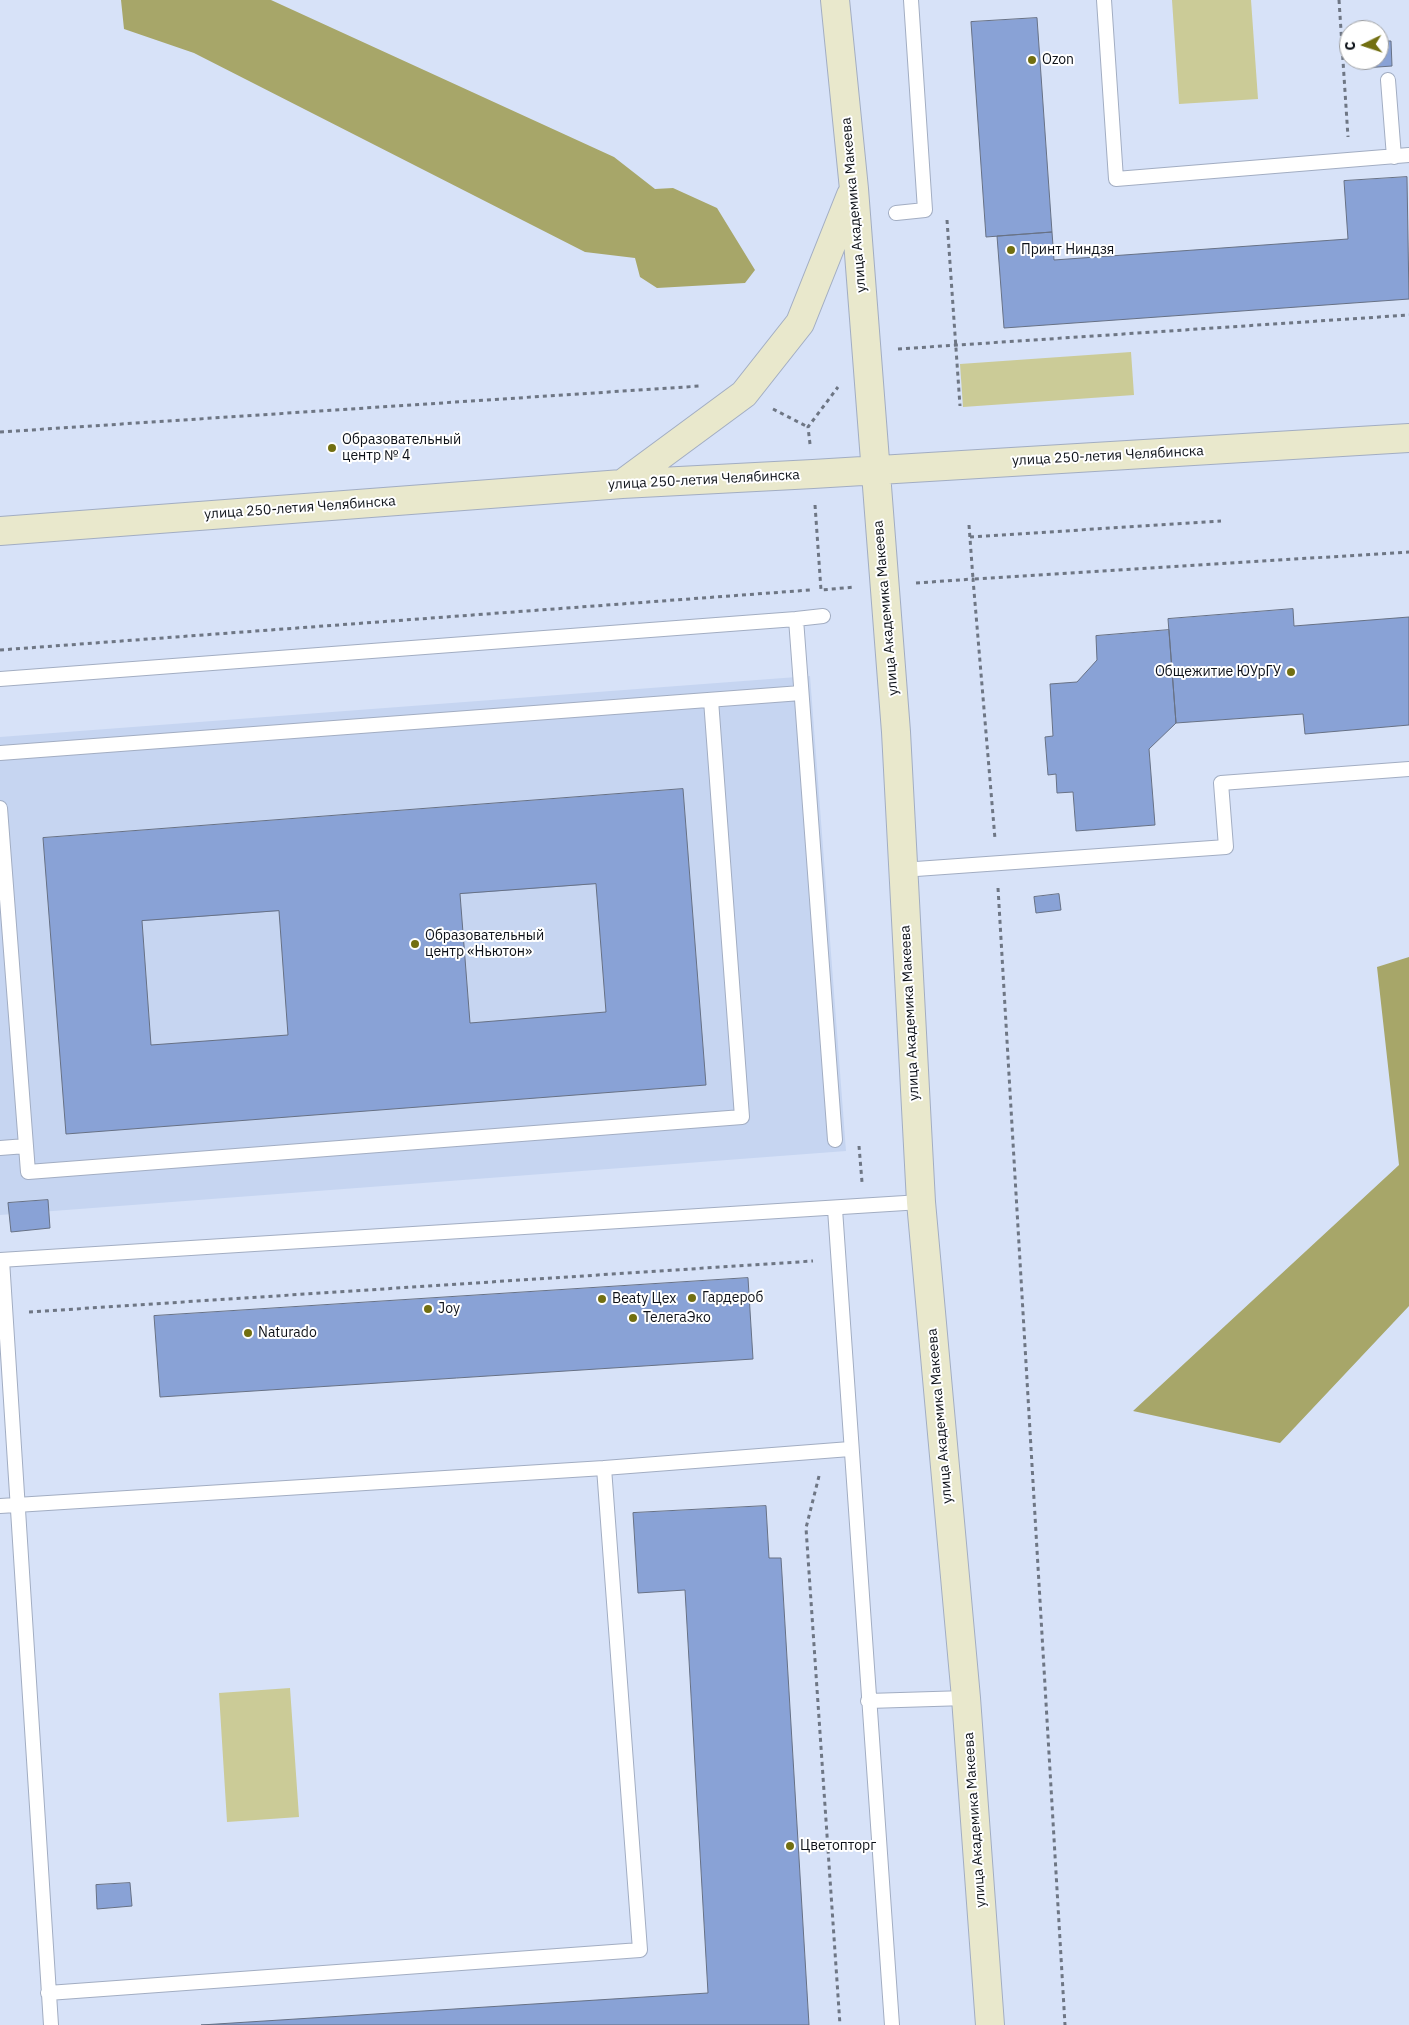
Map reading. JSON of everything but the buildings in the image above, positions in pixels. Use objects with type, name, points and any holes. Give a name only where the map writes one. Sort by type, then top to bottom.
[{"type":"street","name":"улица Академика Макеева","points":[[835,0],[854,189],[865,351],[896,732],[921,1202],[966,1698],[990,2025]]},
{"type":"street","points":[[622,484],[744,394],[800,324],[854,189]]},
{"type":"street","name":"улица 250-летия Челябинска","points":[[0,531],[622,484],[1409,438]]},
{"type":"lane","points":[[896,212],[925,210],[911,0]]},
{"type":"lane","points":[[1104,0],[1116,179],[1409,155]]},
{"type":"lane","points":[[1388,80],[1394,156]]},
{"type":"lane","points":[[0,679],[823,616]]},
{"type":"lane","points":[[796,619],[835,1140]]},
{"type":"lane","points":[[0,753],[801,693]]},
{"type":"lane","points":[[0,808],[28,1172],[742,1117],[711,700]]},
{"type":"lane","points":[[902,870],[1226,848],[1221,783],[1409,769]]},
{"type":"lane","points":[[0,1148],[26,1146]]},
{"type":"lane","points":[[51,2025],[1,1260],[835,1209],[921,1202]]},
{"type":"lane","points":[[835,1209],[850,1449],[892,2025]]},
{"type":"lane","points":[[0,1506],[604,1468],[850,1449]]},
{"type":"lane","points":[[48,1993],[640,1950],[604,1468]]},
{"type":"lane","points":[[868,1701],[966,1698]]},
{"type":"path","points":[[1339,0],[1350,160]]},
{"type":"path","points":[[821,590],[808,427],[865,351],[1409,315]]},
{"type":"path","points":[[0,432],[727,384],[808,427]]},
{"type":"path","points":[[970,537],[1221,521]]},
{"type":"path","points":[[969,525],[997,864],[1065,2025]]},
{"type":"path","points":[[0,650],[884,585],[1409,552]]},
{"type":"path","points":[[5,1313],[812,1262],[836,1237]]},
{"type":"path","points":[[826,1451],[806,1528],[840,2025]]},
{"type":"shaded area","points":[[121,0],[271,0],[614,157],[655,189],[673,188],[717,208],[755,270],[745,283],[657,288],[640,277],[635,258],[585,252],[194,53],[124,29]]},
{"type":"shaded area","name":"Образовательный центр «Ньютон»","points":[[810,676],[846,1151],[0,1215],[0,737]]},
{"type":"shaded area","points":[[1409,957],[1409,1306],[1280,1443],[1133,1411],[1399,1165],[1377,967]]},
{"type":"green space","points":[[1172,0],[1251,0],[1258,99],[1179,104]]},
{"type":"green space","points":[[1131,352],[1134,395],[963,407],[960,364]]},
{"type":"green space","points":[[290,1688],[299,1817],[227,1822],[219,1693]]},
{"type":"place","name":"Ozon","points":[[1032,60]]},
{"type":"place","name":"Принт Ниндзя","points":[[1011,250]]},
{"type":"place","name":"Образовательный центр № 4","points":[[332,448]]},
{"type":"place","name":"Общежитие ЮУрГУ","points":[[1291,672]]},
{"type":"place","name":"Образовательный центр «Ньютон»","points":[[415,944]]},
{"type":"place","name":"Гардероб","points":[[692,1298]]},
{"type":"place","name":"Beaty Цех","points":[[602,1299]]},
{"type":"place","name":"Joy","points":[[428,1309]]},
{"type":"place","name":"ТелегаЭко","points":[[633,1318]]},
{"type":"place","name":"Naturado","points":[[248,1333]]},
{"type":"place","name":"Цветопторг","points":[[790,1846]]}]
